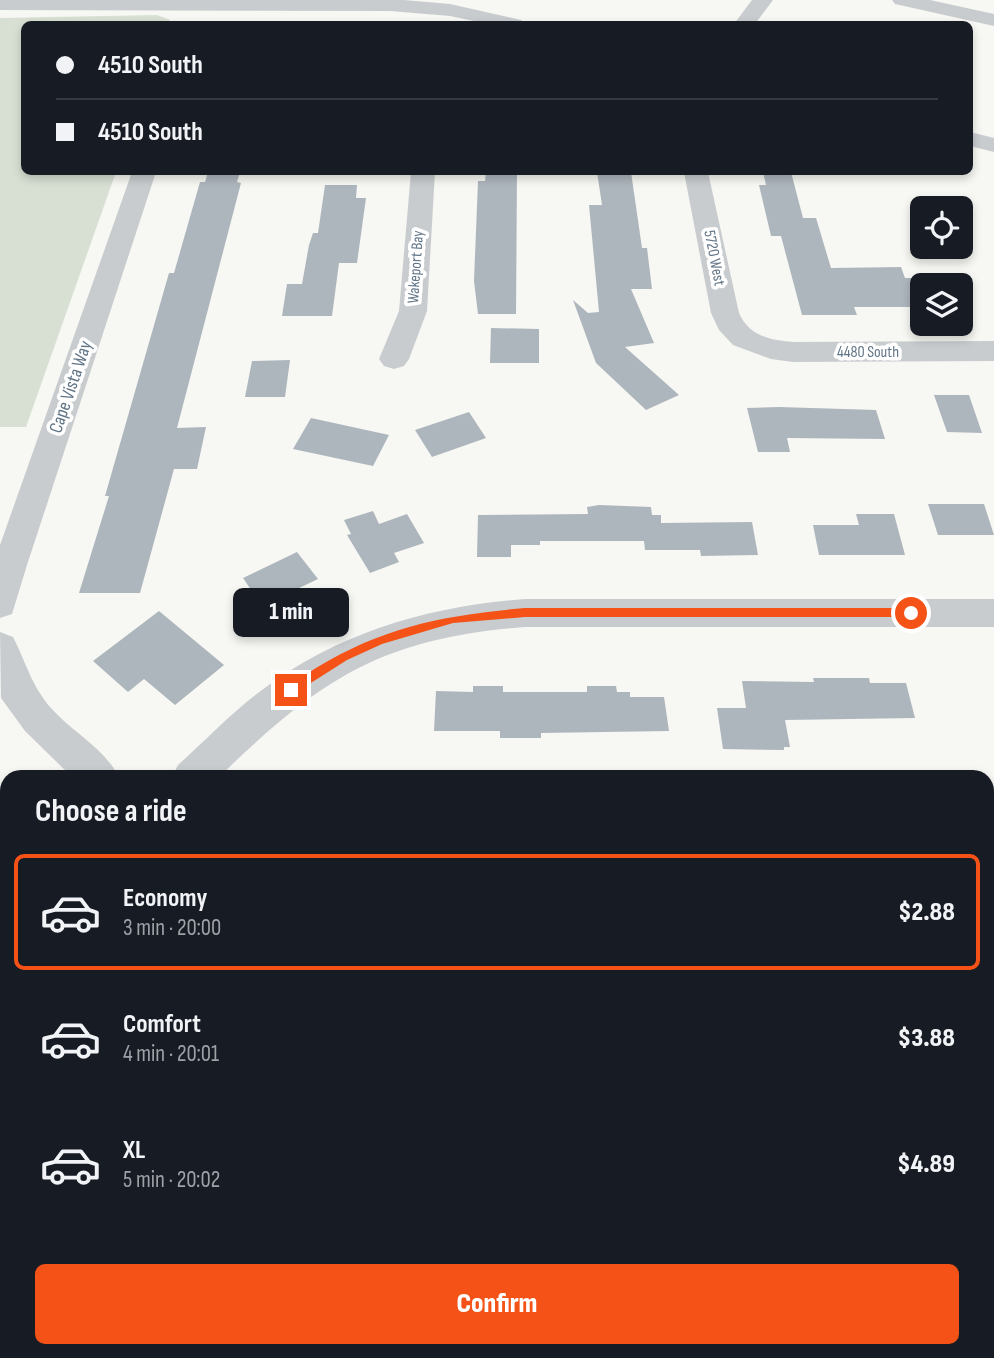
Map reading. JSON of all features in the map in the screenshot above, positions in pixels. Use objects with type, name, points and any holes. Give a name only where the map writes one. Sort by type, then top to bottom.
[{"type":"street","points":[[746,21],[763,0]]},
{"type":"street","points":[[902,0],[994,20]]},
{"type":"street","points":[[0,4],[379,4],[444,18],[479,21]]},
{"type":"street","points":[[195,21],[201,4]]},
{"type":"street","points":[[973,140],[994,145]]},
{"type":"street","name":"Cape Vista Way","points":[[0,604],[10,565],[143,175]]},
{"type":"street","name":"Wakeport Bay","points":[[394,359],[408,330],[413,311],[423,175]]},
{"type":"street","name":"5720 West","points":[[697,175],[725,313],[730,327],[743,340]]},
{"type":"street","name":"4480 South","points":[[743,340],[766,349],[793,352],[994,351]]},
{"type":"street","points":[[200,770],[274,702],[307,678],[379,641],[453,619],[525,613],[994,613]]},
{"type":"street","points":[[0,647],[9,681],[22,703],[39,723],[91,770]]},
{"type":"shaded area","points":[[157,15],[170,20],[21,21],[21,175],[115,175],[26,427],[0,427],[0,18]]},
{"type":"building","points":[[207,175],[239,175],[237,182],[241,183],[177,428],[206,427],[197,469],[174,469],[140,593],[79,593],[109,496],[105,496],[169,273],[174,273],[200,182],[205,182]]},
{"type":"building","points":[[486,175],[517,175],[516,314],[478,314],[474,281],[478,181],[485,181]]},
{"type":"building","points":[[597,175],[631,175],[642,248],[647,248],[652,289],[631,289],[654,343],[625,347],[679,395],[646,410],[596,363],[573,300],[588,313],[599,312],[589,205],[602,205]]},
{"type":"building","points":[[764,175],[792,175],[803,218],[816,218],[831,268],[901,267],[905,278],[910,278],[910,307],[854,307],[857,315],[802,315],[781,236],[771,236],[759,185],[766,185]]},
{"type":"building","points":[[325,185],[357,185],[356,198],[366,198],[357,263],[339,263],[332,316],[282,316],[287,284],[302,284],[309,245],[313,233],[318,233]]},
{"type":"building","points":[[491,328],[539,329],[539,363],[490,363]]},
{"type":"building","points":[[290,360],[285,397],[245,397],[252,361]]},
{"type":"building","points":[[934,395],[969,395],[982,433],[947,432]]},
{"type":"building","points":[[747,408],[876,410],[885,439],[787,438],[790,452],[758,452]]},
{"type":"building","points":[[469,412],[486,438],[432,457],[415,430]]},
{"type":"building","points":[[311,418],[389,435],[373,466],[293,449]]},
{"type":"building","points":[[928,504],[984,504],[994,535],[938,535]]},
{"type":"building","points":[[587,507],[651,507],[652,515],[661,515],[661,523],[752,522],[758,555],[701,556],[700,550],[645,550],[644,541],[540,541],[540,545],[511,545],[511,557],[477,557],[478,515],[588,514]]},
{"type":"building","points":[[373,511],[379,524],[407,514],[424,543],[394,553],[399,562],[370,573],[347,535],[351,534],[344,520]]},
{"type":"building","points":[[856,514],[894,514],[905,555],[819,555],[813,525],[859,525]]},
{"type":"building","points":[[297,552],[318,579],[297,589],[306,601],[271,619],[243,578]]},
{"type":"building","points":[[159,611],[224,665],[175,705],[144,679],[128,692],[93,661]]},
{"type":"building","points":[[813,678],[869,678],[870,683],[906,683],[915,718],[785,720],[790,747],[784,747],[784,750],[723,749],[717,708],[746,708],[742,681],[814,682]]},
{"type":"building","points":[[473,686],[503,686],[503,692],[587,692],[587,686],[616,686],[617,692],[630,692],[630,697],[664,697],[669,731],[541,733],[541,738],[500,738],[500,731],[434,731],[436,691],[473,692]]},
{"type":"route","points":[[291,690],[343,657],[379,641],[453,619],[525,613],[911,613]]}]
